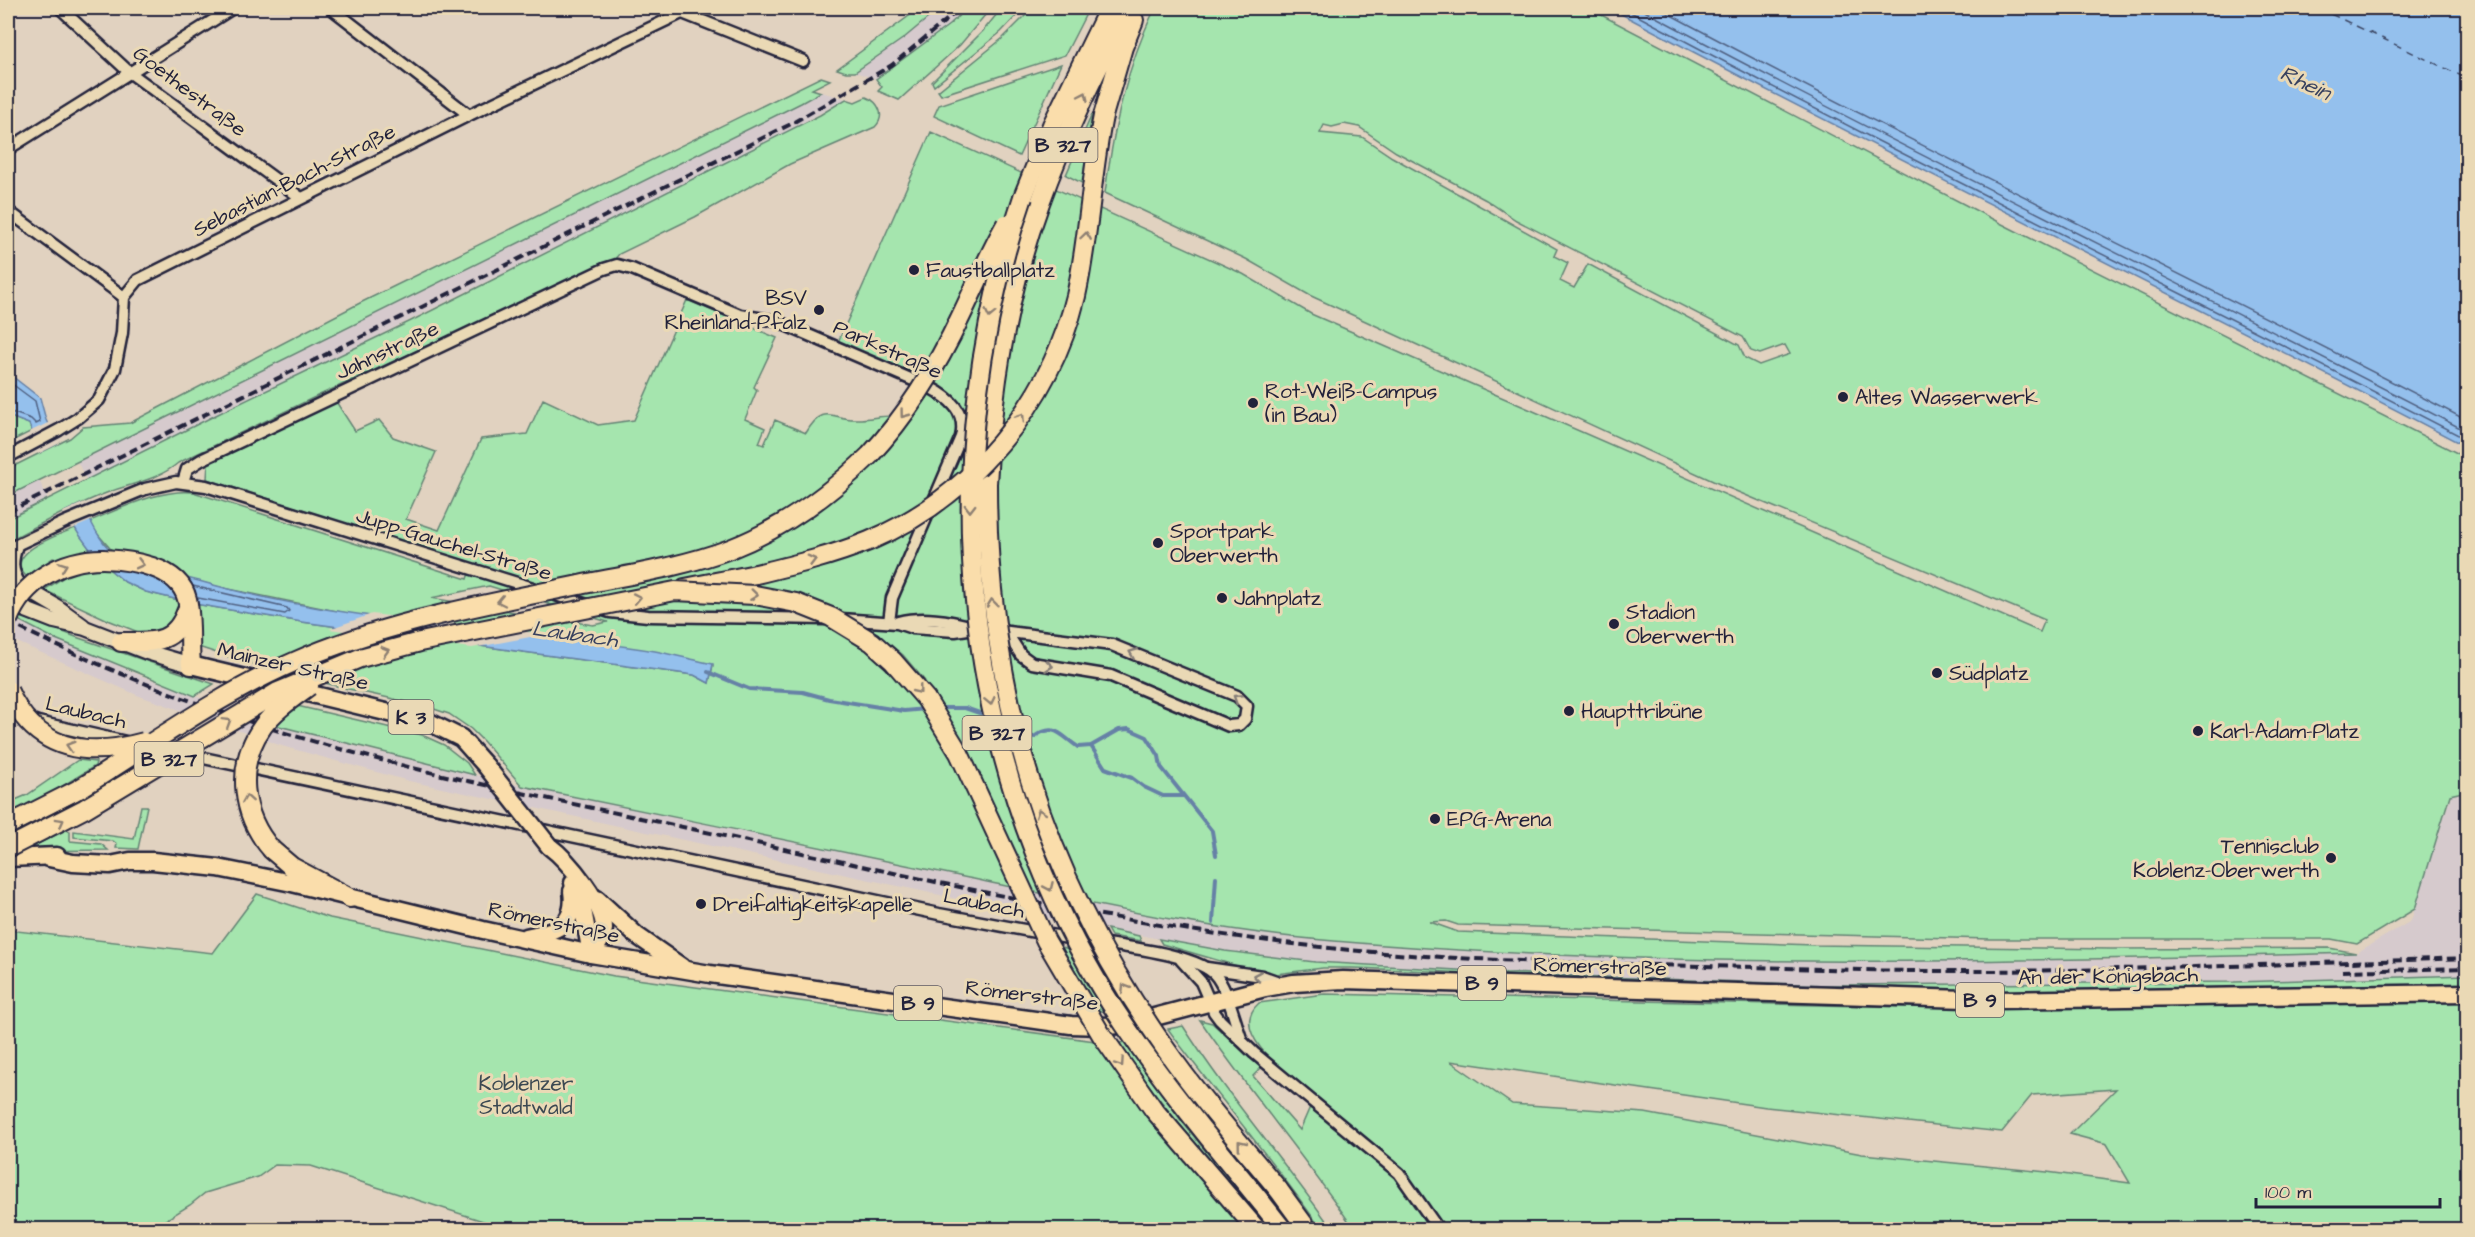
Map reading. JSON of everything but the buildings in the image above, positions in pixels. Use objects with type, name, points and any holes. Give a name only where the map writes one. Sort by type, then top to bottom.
[{"type":"highway","name":"B 327","points":[[1109,8],[1052,124],[1023,197],[1004,258],[988,324],[976,404],[970,472],[974,597],[985,680],[998,738],[1017,803],[1038,860],[1069,928],[1126,1027],[1176,1097],[1283,1230]]},
{"type":"highway","name":"B 327","points":[[1128,8],[1078,109],[1052,170],[1029,235],[1009,309],[989,450],[988,555],[995,624],[1012,719],[1026,773],[1052,846],[1090,928],[1123,985],[1166,1050],[1308,1230]]},
{"type":"highway","name":"B 327","points":[[8,848],[84,809],[263,701],[329,670],[380,652],[420,642],[675,591],[820,558],[893,530],[950,492],[979,466],[1014,427],[1051,366],[1069,319],[1080,272],[1103,116],[1123,47],[1139,8]]},
{"type":"highway","name":"B 327","points":[[8,825],[79,789],[160,737],[292,663],[348,640],[431,616],[691,561],[740,544],[798,515],[832,490],[858,466],[883,441],[912,403],[943,352],[990,253],[1023,197]]},
{"type":"highway","points":[[10,607],[44,575],[65,565],[93,559],[132,562],[166,574],[183,592],[188,608],[191,665]]},
{"type":"highway","name":"B 327","points":[[675,591],[747,594],[796,603],[851,628],[872,642],[900,669],[927,699],[959,753],[1046,941],[1101,1034],[1154,1110],[1257,1230]]},
{"type":"highway","points":[[121,642],[152,642],[168,637],[178,629],[188,608]]},
{"type":"highway","points":[[329,670],[263,726],[251,750],[245,776],[247,805],[256,830],[272,850],[292,867],[350,898]]},
{"type":"highway","points":[[8,690],[17,708],[33,727],[49,738],[69,747],[104,751],[160,737]]},
{"type":"main road","name":"Mainzer Straße","points":[[191,665],[431,723],[461,738],[549,846],[570,879],[582,904],[591,954]]},
{"type":"main road","name":"Mainzer Straße","points":[[549,846],[560,856],[600,912],[604,927],[602,939],[591,954]]},
{"type":"main road","name":"Römerstraße","points":[[8,858],[49,858],[73,863],[110,865],[130,861],[218,868],[591,954],[1030,1020],[1088,1026],[1124,1025],[1285,984],[1343,980],[1678,992]]},
{"type":"main road","points":[[519,939],[551,931],[566,922],[573,904],[570,879]]},
{"type":"main road","name":"K 3","points":[[590,895],[603,904],[636,936],[688,970]]},
{"type":"main road","name":"An der Königsbach","points":[[1678,992],[1998,1000],[2468,993]]},
{"type":"street","name":"Goethestraße","points":[[60,8],[129,72],[301,198]]},
{"type":"street","points":[[8,149],[233,8]]},
{"type":"street","points":[[331,8],[469,115]]},
{"type":"street","points":[[670,8],[687,10],[803,61]]},
{"type":"street","name":"Sebastian-Bach-Straße","points":[[124,297],[138,280],[469,115],[687,10]]},
{"type":"street","points":[[8,211],[124,297],[123,333],[114,369],[99,400],[59,430],[8,457]]},
{"type":"street","name":"Jahnstraße","points":[[183,482],[187,470],[201,460],[604,269],[617,266]]},
{"type":"street","name":"Parkstraße","points":[[617,266],[632,269],[740,315],[776,321],[929,387],[944,395],[957,408],[963,423],[961,437],[892,598],[893,622]]},
{"type":"street","name":"Jupp-Gauchel-Straße","points":[[23,588],[15,577],[12,547],[92,510],[145,489],[183,482],[206,486],[610,612],[648,616],[893,622],[913,619],[930,620],[955,622],[974,628],[1097,642],[1118,647],[1237,696],[1247,706],[1245,719],[1239,725],[1229,726],[1111,676],[1082,669],[1038,665],[1021,655],[1006,632]]},
{"type":"street","name":"Mainzer Straße","points":[[8,578],[57,607],[85,628]]},
{"type":"street","name":"Mainzer Straße","points":[[10,607],[85,628],[191,665]]},
{"type":"street","name":"Laubach","points":[[8,711],[38,722],[114,740],[939,914],[1148,951],[1208,968],[1262,976],[1285,984]]},
{"type":"street","points":[[1179,959],[1198,978],[1220,1020],[1398,1173],[1439,1230]]},
{"type":"street","points":[[1208,968],[1217,977],[1227,997],[1242,1041]]},
{"type":"shaded area","points":[[940,8],[967,8],[949,25],[876,79],[855,72],[904,38]]},
{"type":"shaded area","points":[[821,92],[846,99],[777,137],[87,481],[77,461]]},
{"type":"shaded area","points":[[39,480],[48,500],[8,519],[8,496]]},
{"type":"shaded area","points":[[8,617],[142,676],[206,700],[275,725],[362,748],[522,786],[1130,912],[1246,931],[1333,941],[1610,957],[1836,961],[2107,960],[2356,953],[2411,921],[2451,795],[2467,791],[2467,975],[2234,982],[1828,985],[1547,975],[1315,962],[1225,951],[1047,918],[409,781],[282,746],[137,695],[8,638]]},
{"type":"green space","points":[[920,8],[940,8],[904,38],[855,72],[837,69]]},
{"type":"green space","points":[[967,8],[991,8],[960,45],[899,100],[878,91],[882,87],[876,79],[949,25]]},
{"type":"green space","points":[[1002,8],[1024,8],[1001,32],[934,86],[932,82],[983,31]]},
{"type":"green space","points":[[1033,8],[1089,8],[1065,55],[941,95],[938,91],[1003,38]]},
{"type":"green space","points":[[1155,8],[1588,8],[2000,223],[2467,458],[2467,791],[2450,795],[2415,909],[2357,944],[2331,939],[1990,939],[1458,925],[1446,921],[1430,922],[1458,932],[1814,945],[2111,949],[2329,948],[2356,953],[2101,959],[1845,961],[1589,956],[1334,941],[1239,930],[1099,905],[522,786],[471,729],[449,714],[238,660],[168,637],[148,636],[44,590],[64,577],[53,558],[26,576],[21,568],[21,560],[36,546],[75,528],[98,560],[125,582],[146,592],[195,604],[302,622],[694,675],[709,683],[713,665],[702,662],[356,615],[219,587],[140,566],[116,555],[95,531],[90,521],[154,496],[193,492],[467,579],[472,564],[207,479],[208,463],[335,400],[355,431],[379,420],[393,437],[436,452],[406,519],[439,530],[481,439],[527,434],[543,399],[598,425],[634,420],[687,300],[777,338],[754,387],[757,390],[745,419],[765,428],[759,443],[764,445],[775,420],[806,433],[813,423],[824,415],[849,419],[891,416],[918,377],[838,342],[931,132],[1243,274],[1311,314],[2040,632],[2045,620],[1726,487],[1309,295],[1246,259],[1105,193],[1122,98],[1145,30]],"holes":[[[1344,124],[1359,127],[1396,152],[1486,200],[1516,220],[1743,337],[1751,351],[1760,354],[1785,345],[1790,354],[1759,365],[1745,358],[1739,345],[1588,264],[1574,288],[1560,281],[1568,263],[1554,256],[1557,249],[1392,157],[1362,137],[1320,133],[1324,125],[1332,127]],[[489,586],[608,622],[593,625],[431,598]],[[840,630],[876,633],[903,655],[924,680],[897,676],[868,649]]]},
{"type":"green space","points":[[1061,64],[1019,156],[934,116],[939,105]]},
{"type":"green space","points":[[821,77],[830,80],[812,89],[821,92],[801,103],[8,496],[8,469],[70,438],[83,427],[130,423],[360,303]]},
{"type":"green space","points":[[866,97],[871,99],[880,110],[880,118],[875,127],[790,164],[695,217],[619,254],[613,261],[313,398],[145,481],[83,503],[8,541],[8,519],[409,322],[820,115],[846,99],[855,102]]},
{"type":"green space","points":[[1092,114],[1082,183],[1066,175]]},
{"type":"green space","points":[[8,416],[29,424],[32,431],[8,443]]},
{"type":"green space","points":[[20,615],[76,637],[214,684],[195,696],[53,638],[18,620]]},
{"type":"green space","points":[[297,706],[422,735],[444,745],[467,763],[475,775],[275,725]]},
{"type":"green space","points":[[78,760],[96,762],[95,766],[43,798],[8,815],[8,803],[27,795]]},
{"type":"green space","points":[[141,806],[147,806],[138,849],[116,848],[117,844],[113,841],[74,837],[74,831],[134,839]]},
{"type":"green space","points":[[66,830],[70,831],[70,841],[101,844],[108,850],[23,851]]},
{"type":"green space","name":"Koblenzer Stadtwald","points":[[257,894],[330,918],[614,976],[1095,1041],[1148,1115],[1244,1229],[508,1229],[311,1166],[275,1165],[258,1177],[205,1193],[151,1229],[8,1230],[8,930],[213,953]]},
{"type":"green space","points":[[1107,929],[1139,936],[1141,941],[1111,936]]},
{"type":"green space","points":[[1159,939],[1225,951],[1315,962],[1547,975],[1828,985],[2234,982],[2467,975],[2468,985],[2196,992],[2015,992],[1744,987],[1351,968],[1323,968],[1268,975],[1162,944]]},
{"type":"green space","points":[[1062,947],[1069,949],[1104,1011],[1098,1011]]},
{"type":"green space","points":[[1324,994],[1911,1007],[2467,998],[2467,1229],[2031,1230],[2022,1224],[1984,1227],[1983,1230],[1354,1229],[1200,1020],[1212,1023],[1261,1068],[1253,1076],[1300,1130],[1310,1107],[1318,1099],[1280,1068],[1256,1042],[1250,1028],[1251,1015],[1259,1003]],"holes":[[[1450,1061],[1766,1107],[2002,1132],[2032,1095],[2116,1089],[2070,1134],[2107,1144],[2130,1183],[2047,1172],[1862,1154],[1645,1113],[1512,1104]]]},
{"type":"green space","points":[[1183,1026],[1332,1229],[1321,1229],[1168,1029]]},
{"type":"green space","points":[[1126,1042],[1180,1119],[1253,1210],[1200,1150],[1150,1087],[1119,1043]]},
{"type":"water","name":"Rhein","points":[[1610,8],[2467,8],[2467,447],[1823,119]]},
{"type":"water","points":[[8,373],[40,398],[46,420],[57,444],[41,452],[29,424],[8,416]]},
{"type":"water","points":[[82,504],[96,532],[111,551],[126,561],[147,569],[312,607],[655,651],[713,664],[709,683],[694,675],[302,622],[195,604],[146,592],[125,582],[98,560],[78,533],[66,511]]},
{"type":"pier","points":[[50,422],[60,443],[38,454],[29,432]]},
{"type":"pier","points":[[85,502],[93,520],[72,529],[63,512]]},
{"type":"pier","points":[[372,614],[448,623],[388,637],[329,629]]},
{"type":"pier","points":[[452,623],[546,634],[472,648],[391,638]]},
{"type":"waterway","name":"Laubach","points":[[708,672],[749,689],[803,692],[829,699],[904,711],[926,709]]},
{"type":"waterway","name":"Laubach","points":[[937,708],[965,708],[988,716]]},
{"type":"waterway","name":"Laubach","points":[[1024,733],[1034,737],[1052,730],[1078,747],[1091,746],[1119,730],[1129,729],[1147,737],[1159,756],[1161,767],[1212,831],[1216,855]]},
{"type":"waterway","name":"Laubach","points":[[1091,746],[1105,768],[1132,778],[1163,796],[1183,796]]},
{"type":"waterway","name":"Laubach","points":[[1213,923],[1216,877]]},
{"type":"ferry route","points":[[2318,8],[2468,79]]},
{"type":"railway","points":[[8,512],[789,125],[892,65],[961,8]]},
{"type":"railway","points":[[8,622],[73,653],[207,707],[276,730],[379,759],[483,784],[987,893],[1210,933],[1337,949],[1492,960],[1887,971],[2121,969],[2468,958]]},
{"type":"railway","points":[[2342,971],[2468,968]]},
{"type":"place","name":"Faustballplatz","points":[[914,270]]},
{"type":"place","name":"BSV Rheinland-Pfalz","points":[[819,310]]},
{"type":"place","name":"Altes Wasserwerk","points":[[1843,397]]},
{"type":"place","name":"Rot-Weiß-Campus (in Bau)","points":[[1253,403]]},
{"type":"place","name":"Sportpark Oberwerth","points":[[1158,543]]},
{"type":"place","name":"Jahnplatz","points":[[1222,598]]},
{"type":"place","name":"Stadion Oberwerth","points":[[1614,624]]},
{"type":"place","name":"Südplatz","points":[[1937,673]]},
{"type":"place","name":"Haupttribüne","points":[[1569,711]]},
{"type":"place","name":"Karl-Adam-Platz","points":[[2198,731]]},
{"type":"place","name":"EPG-Arena","points":[[1435,819]]},
{"type":"place","name":"Tennisclub Koblenz-Oberwerth","points":[[2331,858]]},
{"type":"place","name":"Dreifaltigkeitskapelle","points":[[701,904]]}]
